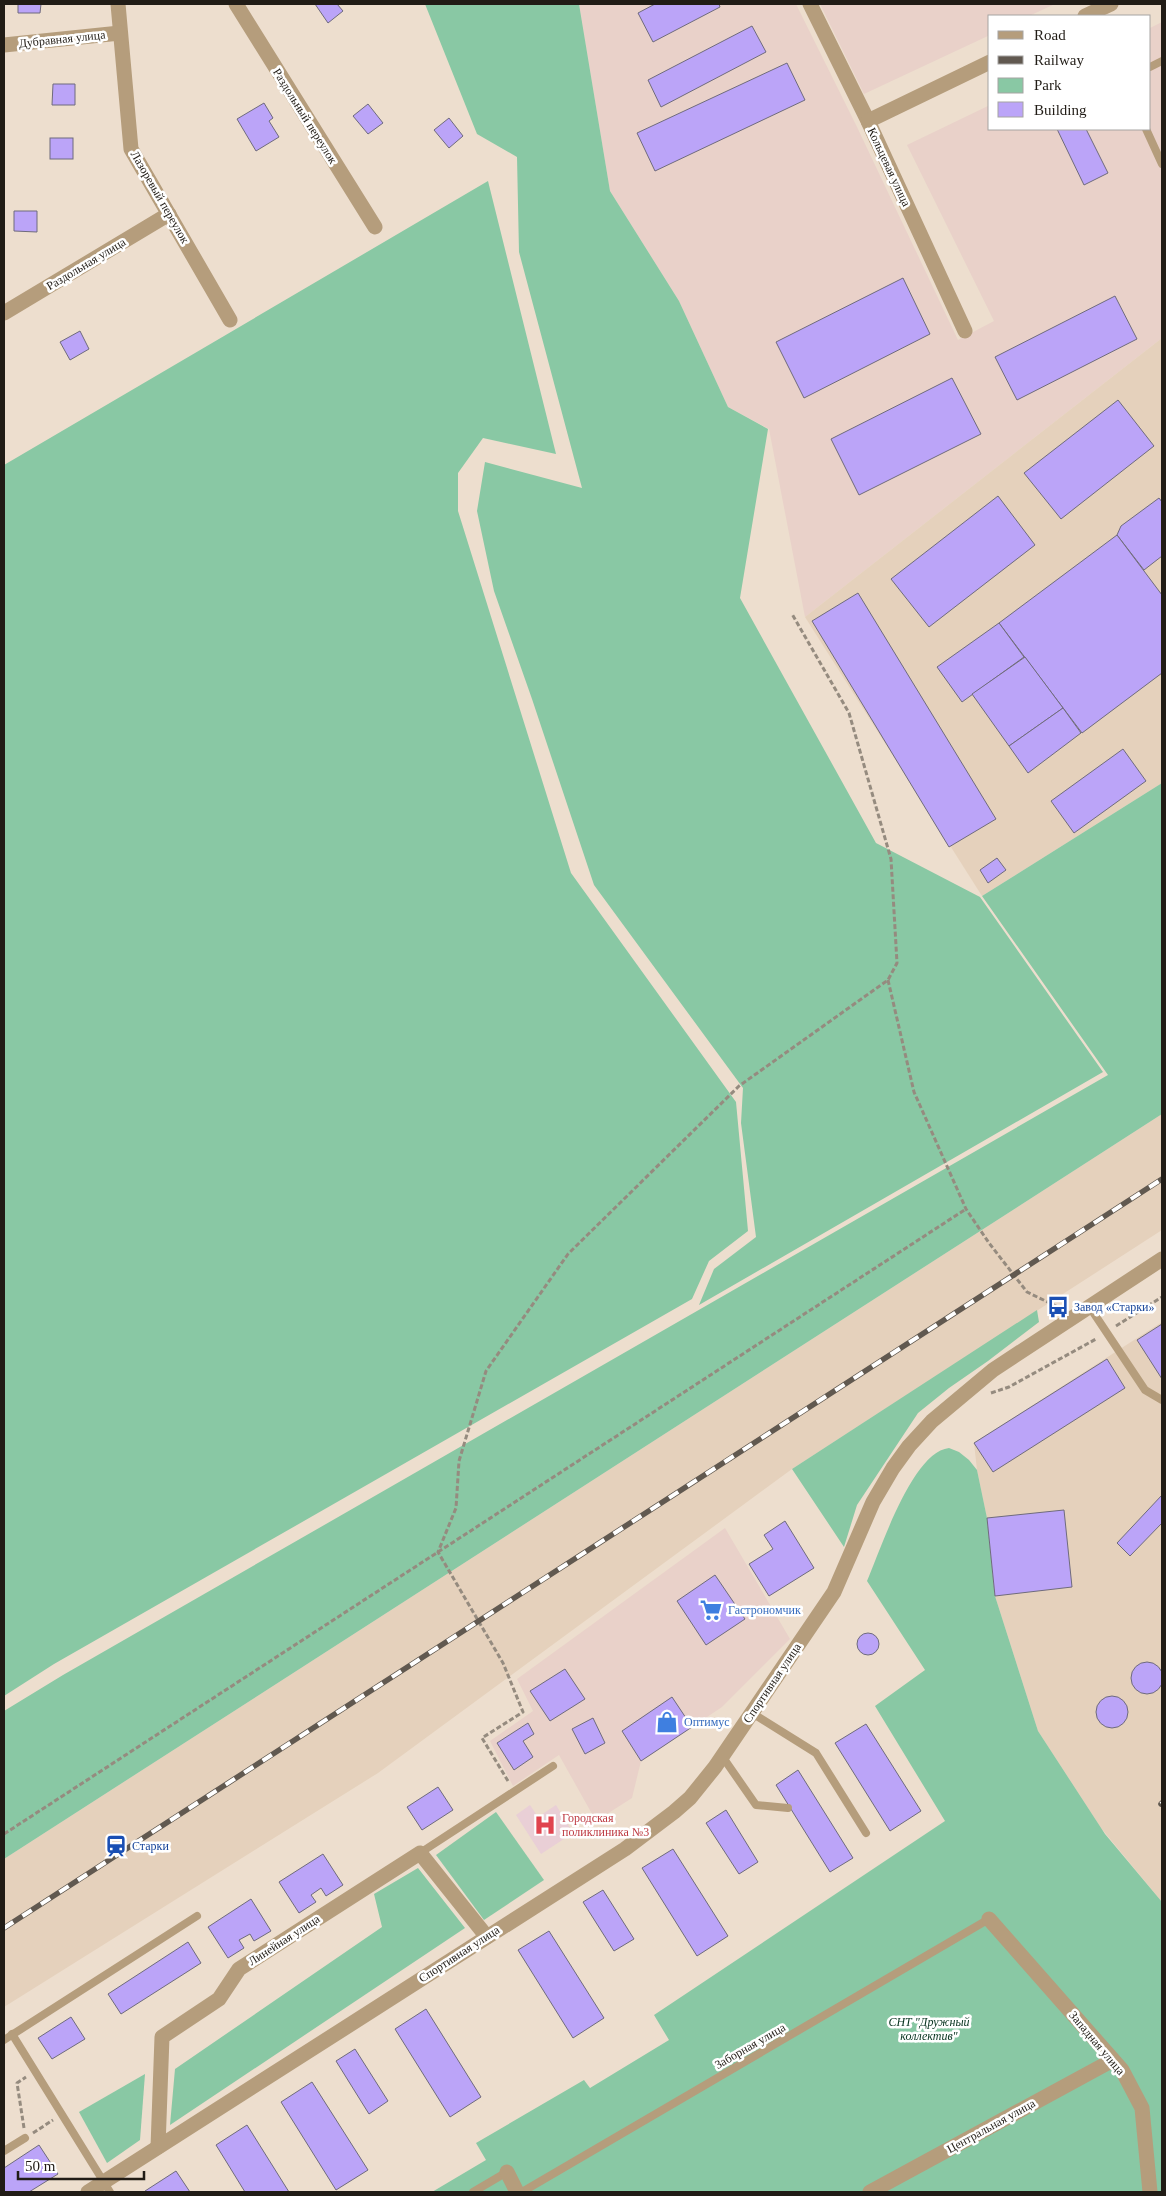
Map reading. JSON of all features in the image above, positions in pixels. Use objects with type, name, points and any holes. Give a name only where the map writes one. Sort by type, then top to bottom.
[{"type":"street","name":"Лазоревый переулок","points":[[118,4],[131,149],[230,320]]},
{"type":"street","name":"Раздольный переулок","points":[[236,4],[374,227]]},
{"type":"street","name":"Кольцевая улица","points":[[810,4],[868,121],[965,331]]},
{"type":"street","points":[[1087,15],[1111,4]]},
{"type":"street","name":"Дубравная улица","points":[[4,45],[120,33]]},
{"type":"street","points":[[868,121],[988,63]]},
{"type":"street","name":"Раздольная улица","points":[[8,308],[169,214]]},
{"type":"street","name":"Спортивная улица","points":[[88,2192],[107,2187],[158,2147],[624,1849],[654,1828],[690,1798],[722,1756],[834,1592],[873,1502],[893,1468],[909,1446],[932,1421],[993,1370],[1162,1259]]},
{"type":"street","points":[[420,1853],[487,1937]]},
{"type":"street","name":"Линейная улица","points":[[158,2147],[162,2037],[218,1999],[239,1969],[420,1853]]},
{"type":"street","name":"Западная улица","points":[[989,1918],[1122,2070],[1142,2108],[1150,2192]]},
{"type":"street","name":"Центральная улица","points":[[870,2192],[1113,2060]]},
{"type":"street","points":[[506,2172],[517,2192]]},
{"type":"lane","points":[[1146,130],[1162,164]]},
{"type":"lane","points":[[1089,1306],[1145,1390],[1162,1400]]},
{"type":"lane","points":[[752,1713],[816,1754],[866,1833]]},
{"type":"lane","points":[[722,1756],[756,1805],[788,1808]]},
{"type":"lane","points":[[420,1853],[554,1766]]},
{"type":"lane","points":[[4,2040],[197,1916]]},
{"type":"lane","name":"Заборная улица","points":[[522,2192],[989,1918]]},
{"type":"lane","points":[[12,2034],[107,2187]]},
{"type":"lane","points":[[4,2151],[25,2138]]},
{"type":"lane","points":[[473,2192],[506,2172]]},
{"type":"path","points":[[438,1552],[456,1508],[459,1461],[486,1371],[568,1254],[739,1086],[888,980],[897,963],[891,859],[849,713],[792,614]]},
{"type":"path","points":[[888,980],[914,1092],[966,1209],[988,1243],[1027,1292],[1058,1307]]},
{"type":"path","points":[[4,1834],[966,1209]]},
{"type":"path","points":[[986,1396],[1009,1387],[1084,1347],[1162,1297]]},
{"type":"path","points":[[438,1552],[504,1663],[523,1712],[482,1738],[514,1791]]},
{"type":"path","points":[[25,2138],[17,2082],[34,2070]]},
{"type":"path","points":[[38,2130],[62,2114]]},
{"type":"shaded area","points":[[579,4],[796,4],[857,127],[958,340],[994,321],[907,145],[988,106],[988,130],[1151,130],[1151,28],[1162,22],[1162,338],[805,617],[769,429],[728,407],[679,301],[610,191]]},
{"type":"shaded area","points":[[820,4],[1055,4],[1031,15],[988,15],[988,36],[864,94]]},
{"type":"shaded area","points":[[1162,338],[1162,783],[982,896],[805,617]]},
{"type":"shaded area","points":[[1162,1114],[1162,1230],[792,1469],[378,1773],[4,2007],[4,1859]]},
{"type":"shaded area","points":[[1162,1322],[1162,1902],[1101,1828],[1038,1731],[995,1596],[987,1518],[977,1470],[974,1443]]},
{"type":"shaded area","points":[[725,1528],[790,1639],[722,1707],[641,1761],[632,1798],[596,1821],[559,1755],[513,1786],[490,1741],[533,1711],[517,1679]]},
{"type":"shaded area","name":"Городская поликлиника №3","points":[[530,1805],[538,1817],[556,1805],[573,1833],[541,1854],[516,1815]]},
{"type":"green space","points":[[425,4],[579,4],[610,191],[679,301],[728,407],[768,429],[740,598],[876,843],[980,897],[1103,1072],[699,1305],[714,1269],[756,1237],[741,1123],[743,1088],[594,885],[494,591],[477,511],[485,462],[582,488],[519,252],[517,157],[477,134]]},
{"type":"green space","points":[[488,181],[556,454],[483,438],[458,473],[458,511],[571,873],[736,1102],[748,1231],[709,1261],[692,1299],[54,1664],[4,1696],[4,465]]},
{"type":"green space","points":[[1162,783],[1162,1114],[4,1859],[4,1711],[63,1675],[1108,1075],[982,896]]},
{"type":"green space","points":[[1037,1310],[1039,1322],[918,1413],[857,1505],[844,1547],[792,1469]]},
{"type":"green space","name":"СНТ \"Дружный коллектив\"","points":[[949,1448],[959,1452],[977,1470],[987,1518],[995,1596],[1038,1731],[1105,1834],[1162,1902],[1162,2192],[432,2192],[486,2160],[476,2143],[584,2080],[590,2088],[669,2040],[654,2015],[945,1821],[875,1706],[925,1670],[867,1581],[889,1526],[910,1483],[935,1454]]},
{"type":"green space","points":[[496,1812],[544,1880],[484,1920],[436,1855]]},
{"type":"green space","points":[[418,1868],[465,1928],[170,2125],[175,2069],[382,1927],[374,1894]]},
{"type":"green space","points":[[145,2074],[140,2140],[107,2163],[79,2112]]},
{"type":"building","points":[[18,4],[41,4],[40,13],[18,13]]},
{"type":"building","points":[[315,4],[337,4],[343,11],[328,23]]},
{"type":"building","points":[[655,4],[719,4],[720,7],[653,42],[638,13]]},
{"type":"building","points":[[752,26],[766,52],[661,107],[648,80]]},
{"type":"building","points":[[787,63],[805,100],[655,171],[637,133]]},
{"type":"building","points":[[53,84],[75,84],[75,105],[52,105]]},
{"type":"building","points":[[264,103],[273,118],[269,121],[279,137],[256,151],[237,119]]},
{"type":"building","points":[[368,104],[383,123],[368,134],[353,116]]},
{"type":"building","points":[[449,118],[463,136],[449,148],[434,130]]},
{"type":"building","points":[[1057,130],[1086,130],[1108,173],[1084,185]]},
{"type":"building","points":[[50,138],[73,138],[73,159],[50,159]]},
{"type":"building","points":[[14,211],[37,211],[37,232],[14,231]]},
{"type":"building","points":[[903,278],[930,334],[804,398],[776,342]]},
{"type":"building","points":[[1115,296],[1137,339],[1017,400],[995,357]]},
{"type":"building","points":[[80,331],[89,349],[70,360],[60,342]]},
{"type":"building","points":[[952,378],[981,434],[859,495],[831,439]]},
{"type":"building","points":[[1118,400],[1154,446],[1061,519],[1024,473]]},
{"type":"building","points":[[998,496],[1035,545],[929,627],[891,579]]},
{"type":"building","points":[[1159,498],[1162,502],[1162,556],[1144,570],[1117,535],[1121,526]]},
{"type":"building","points":[[1117,535],[1162,595],[1162,673],[1082,733],[999,623]]},
{"type":"building","points":[[858,593],[996,819],[949,847],[812,621]]},
{"type":"building","points":[[999,623],[1024,657],[962,702],[937,667]]},
{"type":"building","points":[[1025,657],[1063,708],[1009,746],[972,694]]},
{"type":"building","points":[[1063,708],[1081,733],[1028,773],[1009,746]]},
{"type":"building","points":[[1123,749],[1146,781],[1074,833],[1051,801]]},
{"type":"building","points":[[997,858],[1006,870],[988,883],[980,870]]},
{"type":"building","points":[[1162,1324],[1162,1379],[1137,1340]]},
{"type":"building","points":[[1107,1359],[1125,1388],[993,1472],[974,1443]]},
{"type":"building","points":[[1162,1495],[1162,1523],[1130,1556],[1117,1543]]},
{"type":"building","points":[[1064,1510],[1072,1587],[995,1596],[987,1518]]},
{"type":"building","points":[[785,1521],[814,1568],[769,1596],[749,1564],[773,1549],[764,1535]]},
{"type":"building","name":"Гастрономчик","points":[[715,1575],[745,1619],[706,1645],[677,1601]]},
{"type":"building","points":[[868,1633],[876,1636],[879,1644],[876,1652],[868,1655],[860,1652],[857,1644],[860,1636]]},
{"type":"building","points":[[1147,1662],[1153,1663],[1158,1667],[1162,1672],[1162,1684],[1158,1689],[1153,1693],[1147,1694],[1141,1693],[1136,1689],[1132,1684],[1131,1678],[1132,1672],[1136,1667],[1141,1663]]},
{"type":"building","points":[[565,1669],[585,1699],[550,1721],[530,1691]]},
{"type":"building","points":[[1112,1696],[1124,1700],[1128,1712],[1124,1724],[1112,1728],[1100,1724],[1096,1712],[1100,1700]]},
{"type":"building","points":[[672,1697],[692,1727],[641,1761],[622,1731]]},
{"type":"building","points":[[593,1718],[605,1743],[585,1754],[572,1729]]},
{"type":"building","points":[[528,1723],[534,1734],[523,1741],[533,1757],[514,1770],[497,1743]]},
{"type":"building","points":[[866,1724],[921,1811],[890,1831],[835,1743]]},
{"type":"building","points":[[798,1770],[853,1858],[830,1872],[776,1785]]},
{"type":"building","points":[[438,1787],[453,1810],[422,1830],[407,1807]]},
{"type":"building","points":[[726,1810],[758,1862],[739,1874],[706,1823]]},
{"type":"building","points":[[673,1849],[728,1936],[697,1956],[642,1868]]},
{"type":"building","points":[[323,1854],[343,1885],[326,1896],[321,1888],[311,1895],[316,1902],[299,1913],[279,1882]]},
{"type":"building","points":[[603,1890],[634,1939],[614,1951],[583,1902]]},
{"type":"building","points":[[251,1899],[271,1931],[254,1941],[250,1934],[239,1940],[244,1948],[228,1958],[208,1927]]},
{"type":"building","points":[[549,1931],[604,2018],[573,2038],[518,1950]]},
{"type":"building","points":[[188,1942],[201,1963],[121,2014],[108,1994]]},
{"type":"building","points":[[426,2009],[481,2097],[450,2117],[395,2029]]},
{"type":"building","points":[[71,2017],[85,2039],[52,2059],[38,2038]]},
{"type":"building","points":[[355,2049],[388,2101],[369,2114],[336,2061]]},
{"type":"building","points":[[312,2082],[368,2170],[336,2190],[281,2102]]},
{"type":"building","points":[[247,2125],[289,2192],[245,2192],[216,2145]]},
{"type":"building","points":[[39,2145],[58,2174],[29,2192],[4,2192],[4,2168]]},
{"type":"building","points":[[176,2171],[190,2192],[145,2191]]},
{"type":"railway","points":[[4,1928],[1162,1179]]},
{"type":"place","name":"Завод «Старки»","points":[[1058,1307]]},
{"type":"place","name":"Гастрономчик","points":[[711,1610]]},
{"type":"place","name":"Оптимус","points":[[667,1722]]},
{"type":"place","name":"Городская поликлиника №3","points":[[545,1825]]},
{"type":"place","name":"Старки","points":[[116,1846]]}]
